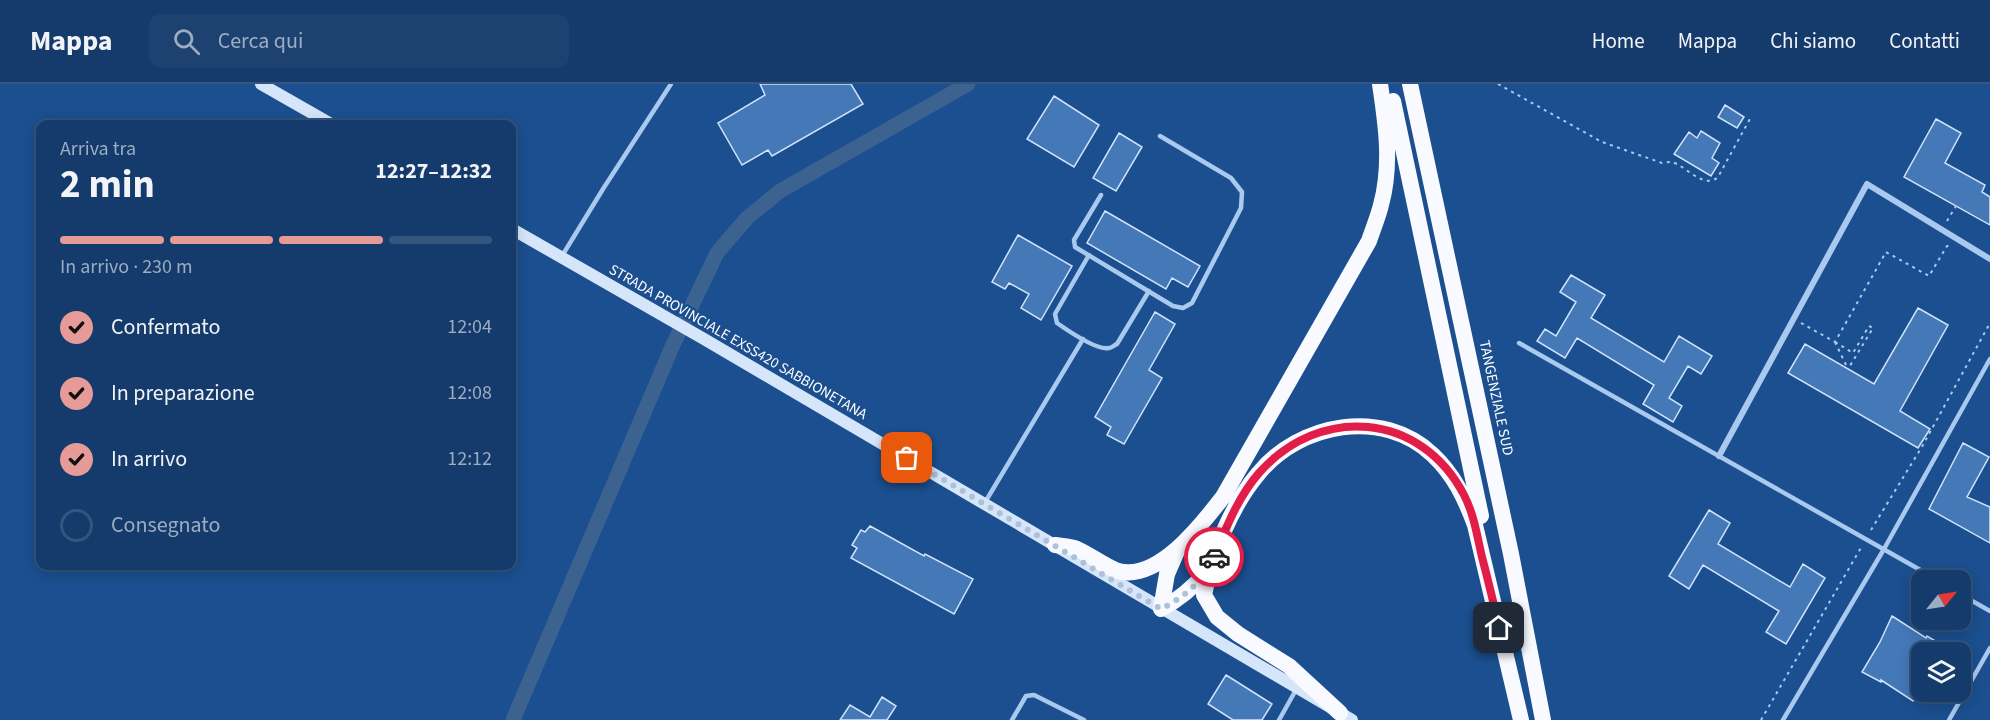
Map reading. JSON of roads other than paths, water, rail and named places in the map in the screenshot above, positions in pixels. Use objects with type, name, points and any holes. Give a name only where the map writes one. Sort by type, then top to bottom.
[{"type":"highway","points":[[1055,545],[1075,548],[1118,570],[1135,572],[1154,564],[1178,549],[1201,526],[1223,497],[1369,241],[1382,204],[1387,174],[1388,147],[1380,84]]},
{"type":"highway","points":[[1389,84],[1486,558],[1522,720]]},
{"type":"highway","name":"TANGENZIALE SUD","points":[[1410,84],[1511,554],[1543,720]]},
{"type":"highway","points":[[1346,716],[1289,666],[1238,634],[1217,617],[1204,595],[1209,568],[1237,506],[1258,473],[1299,440],[1321,431],[1365,426],[1389,429],[1432,453],[1449,472],[1465,496],[1486,558]]},
{"type":"highway","points":[[1161,609],[1167,574],[1178,549]]},
{"type":"highway","points":[[1161,609],[1178,600],[1194,587],[1209,568]]},
{"type":"main road","points":[[261,84],[324,120]]},
{"type":"main road","name":"STRADA PROVINCIALE EXSS420 SABBIONETANA","points":[[516,231],[665,316],[1346,716]]},
{"type":"street","points":[[1719,456],[1867,184],[1990,259]]},
{"type":"lane","points":[[561,257],[671,84]]},
{"type":"lane","points":[[1101,195],[1074,240],[1076,247],[1173,306],[1183,308],[1192,303],[1241,208],[1242,192],[1231,178],[1160,136]]},
{"type":"lane","points":[[1089,255],[1055,314],[1057,323],[1083,339],[1100,348],[1109,348],[1117,344],[1149,291]]},
{"type":"lane","points":[[984,504],[1083,339]]},
{"type":"lane","points":[[1519,343],[1921,570]]},
{"type":"lane","points":[[1783,720],[1884,549],[1990,359]]},
{"type":"lane","points":[[1971,600],[1990,611]]},
{"type":"lane","points":[[1949,720],[1990,648]]},
{"type":"lane","points":[[1279,720],[1297,688]]},
{"type":"lane","points":[[1012,720],[1026,696],[1034,695],[1084,720]]},
{"type":"waterway","points":[[513,720],[672,347],[717,253],[747,218],[780,191],[968,84]]}]
